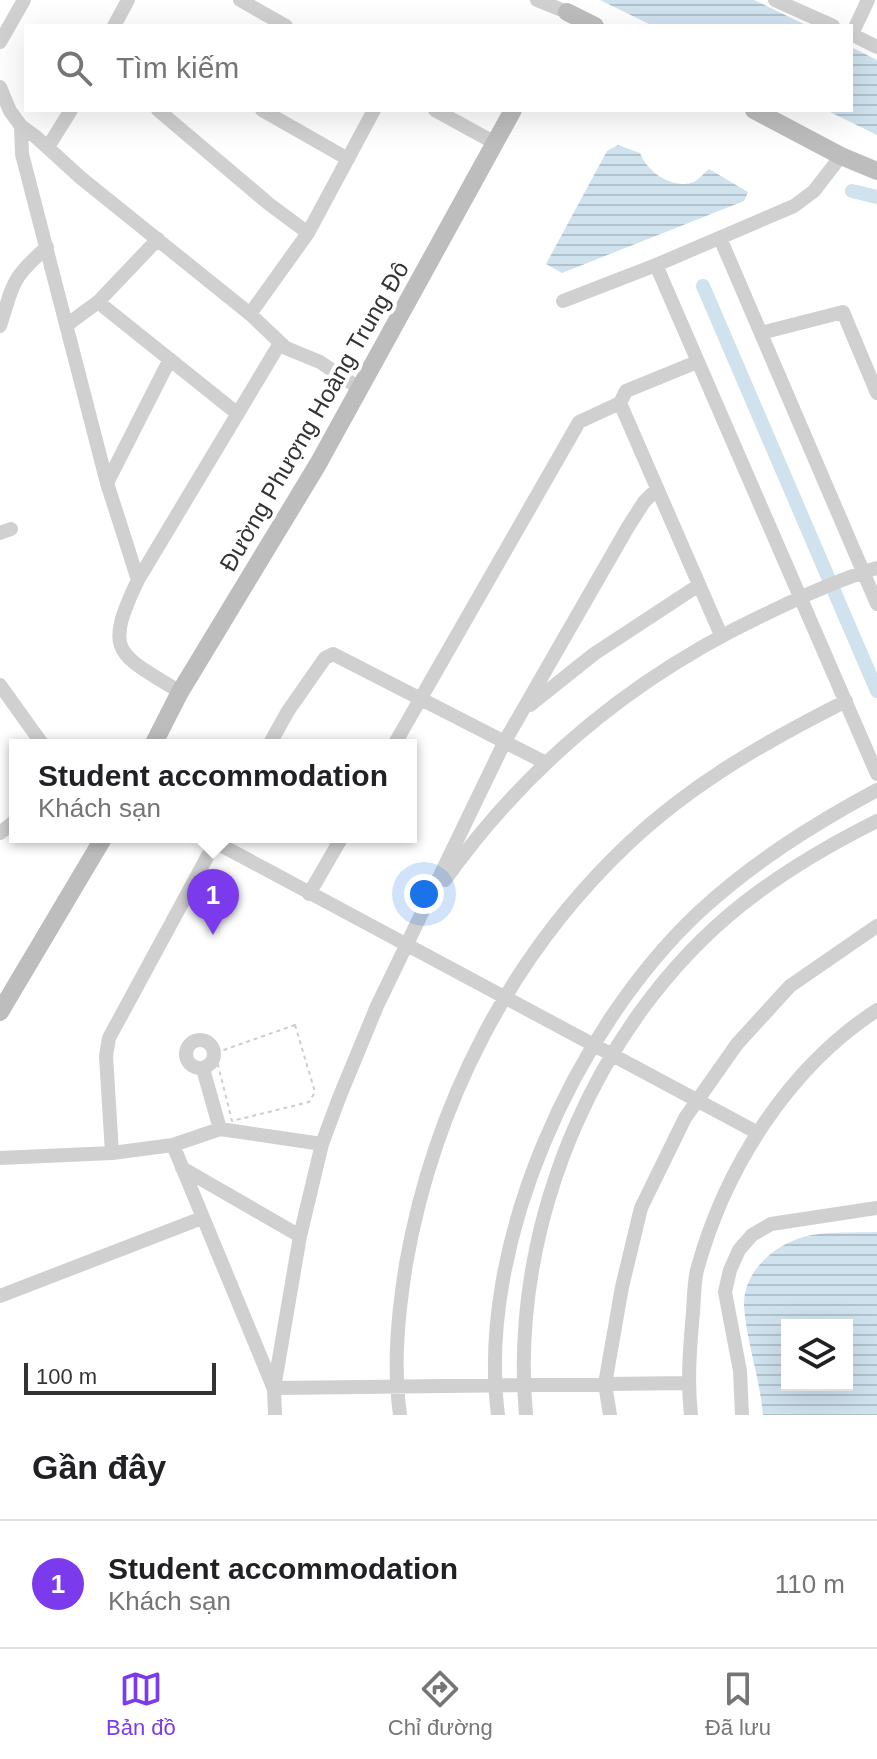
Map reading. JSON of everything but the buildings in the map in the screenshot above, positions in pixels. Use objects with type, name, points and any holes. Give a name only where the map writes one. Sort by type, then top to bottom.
[{"type":"street","points":[[115,24],[128,0]]},
{"type":"street","points":[[240,0],[282,24]]},
{"type":"street","points":[[537,0],[591,24]]},
{"type":"street","points":[[775,0],[829,24]]},
{"type":"street","points":[[853,30],[868,0]]},
{"type":"street","points":[[0,42],[22,1]]},
{"type":"street","points":[[853,35],[877,47]]},
{"type":"street","points":[[0,87],[10,111],[21,126],[81,178],[250,314],[280,343],[320,362],[359,388]]},
{"type":"street","points":[[48,147],[70,112]]},
{"type":"street","points":[[160,112],[308,233]]},
{"type":"street","points":[[266,112],[348,159]]},
{"type":"street","points":[[250,314],[308,233],[373,112]]},
{"type":"street","points":[[439,112],[495,143]]},
{"type":"street","name":"Đường Phượng Hoàng Trung Đô","points":[[156,739],[180,692],[318,464],[512,112]]},
{"type":"street","points":[[758,112],[841,156],[877,171]]},
{"type":"street","points":[[21,126],[22,154],[107,483],[138,580]]},
{"type":"street","points":[[563,301],[782,212],[805,199],[841,156]]},
{"type":"street","points":[[720,238],[877,604]]},
{"type":"street","points":[[68,324],[98,302],[158,239]]},
{"type":"street","points":[[0,326],[13,281],[47,247]]},
{"type":"street","points":[[656,265],[697,362],[807,595],[877,774]]},
{"type":"street","points":[[98,302],[238,414]]},
{"type":"street","points":[[761,333],[843,312],[877,393]]},
{"type":"street","points":[[180,692],[124,655],[117,635],[121,618],[138,580],[280,343]]},
{"type":"street","points":[[107,483],[170,359]]},
{"type":"street","points":[[397,739],[579,422],[620,403],[626,391],[697,362]]},
{"type":"street","points":[[620,403],[721,635]]},
{"type":"street","points":[[275,1415],[274,1388],[300,1236],[322,1144],[371,1019],[505,741],[628,527],[657,489]]},
{"type":"street","points":[[415,927],[482,832],[546,763],[622,698],[721,635],[864,572]]},
{"type":"street","points":[[522,711],[594,654],[699,585]]},
{"type":"street","points":[[272,739],[325,658],[333,654],[546,763]]},
{"type":"street","points":[[0,685],[39,739]]},
{"type":"street","points":[[400,1415],[395,1386],[400,1299],[415,1214],[440,1131],[474,1051],[517,976],[569,907],[629,843],[707,780],[768,740],[846,701]]},
{"type":"street","points":[[498,1415],[494,1386],[499,1311],[513,1237],[534,1165],[564,1096],[593,1046],[646,970],[697,915],[754,865],[816,823],[877,790]]},
{"type":"street","points":[[526,1415],[523,1384],[526,1304],[540,1225],[565,1149],[599,1076],[643,1009],[695,948],[755,894],[822,849],[877,821]]},
{"type":"street","points":[[0,1012],[100,843]]},
{"type":"street","points":[[112,1153],[106,1056],[109,1038],[214,843]]},
{"type":"street","points":[[221,843],[405,946],[758,1133]]},
{"type":"street","points":[[309,894],[339,843]]},
{"type":"street","points":[[610,1415],[605,1384],[622,1287],[641,1208],[685,1118],[737,1044],[790,986],[877,926]]},
{"type":"street","points":[[691,1415],[687,1383],[697,1272],[722,1198],[758,1133],[784,1097],[845,1031],[877,1010]]},
{"type":"street","points":[[202,1040],[210,1044],[215,1053],[214,1061],[203,1069],[193,1067],[187,1059],[189,1045],[202,1040]]},
{"type":"street","points":[[203,1069],[220,1129]]},
{"type":"street","points":[[0,1158],[112,1153],[173,1145],[220,1129],[322,1144]]},
{"type":"street","points":[[173,1145],[284,1415]]},
{"type":"street","points":[[182,1168],[300,1236]]},
{"type":"street","points":[[742,1415],[740,1371],[725,1292],[739,1250],[752,1235],[771,1224],[877,1208]]},
{"type":"street","points":[[0,1296],[202,1218]]},
{"type":"street","points":[[274,1388],[687,1383]]},
{"type":"path","points":[[295,1025],[315,1092],[309,1102],[232,1121],[215,1053],[295,1025]]},
{"type":"water","points":[[600,0],[754,0],[804,24],[649,24]]},
{"type":"water","points":[[853,48],[877,60],[877,135],[830,112],[853,112]]},
{"type":"water","points":[[618,145],[640,153],[655,173],[678,184],[694,182],[709,169],[748,192],[744,201],[562,273],[546,264],[607,151]]},
{"type":"water","points":[[877,1232],[877,1415],[763,1415],[744,1306],[749,1282],[762,1262],[781,1247],[803,1237]]},
{"type":"waterway","points":[[852,191],[877,197]]},
{"type":"waterway","points":[[703,286],[877,691]]},
{"type":"place","name":"Student accommodation","points":[[213,935]]}]
